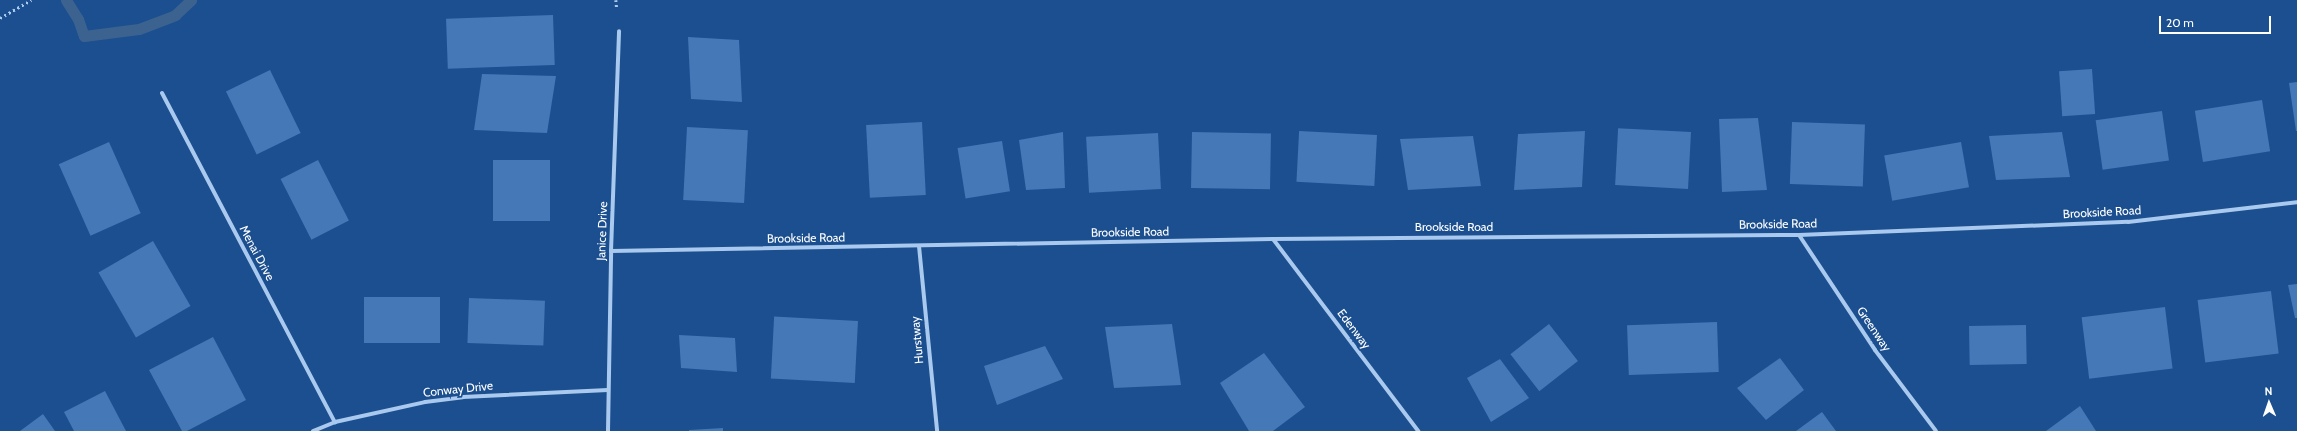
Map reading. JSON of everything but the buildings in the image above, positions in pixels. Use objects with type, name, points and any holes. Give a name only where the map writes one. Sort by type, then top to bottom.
[{"type":"street","name":"Janice Drive","points":[[608,431],[611,251],[619,31]]},
{"type":"street","name":"Menai Drive","points":[[162,93],[335,422]]},
{"type":"street","name":"Brookside Road","points":[[611,251],[1273,239],[1799,235],[2128,222],[2297,202]]},
{"type":"street","name":"Greenway","points":[[1799,235],[1875,350],[1936,431]]},
{"type":"street","name":"Edenway","points":[[1273,239],[1418,431]]},
{"type":"street","name":"Hurstway","points":[[919,246],[937,431]]},
{"type":"street","name":"Conway Drive","points":[[313,431],[335,422],[425,402],[463,397],[608,390]]},
{"type":"path","points":[[0,18],[31,0]]},
{"type":"waterway","points":[[66,0],[78,19],[84,36],[139,29],[175,15],[191,0]]}]
